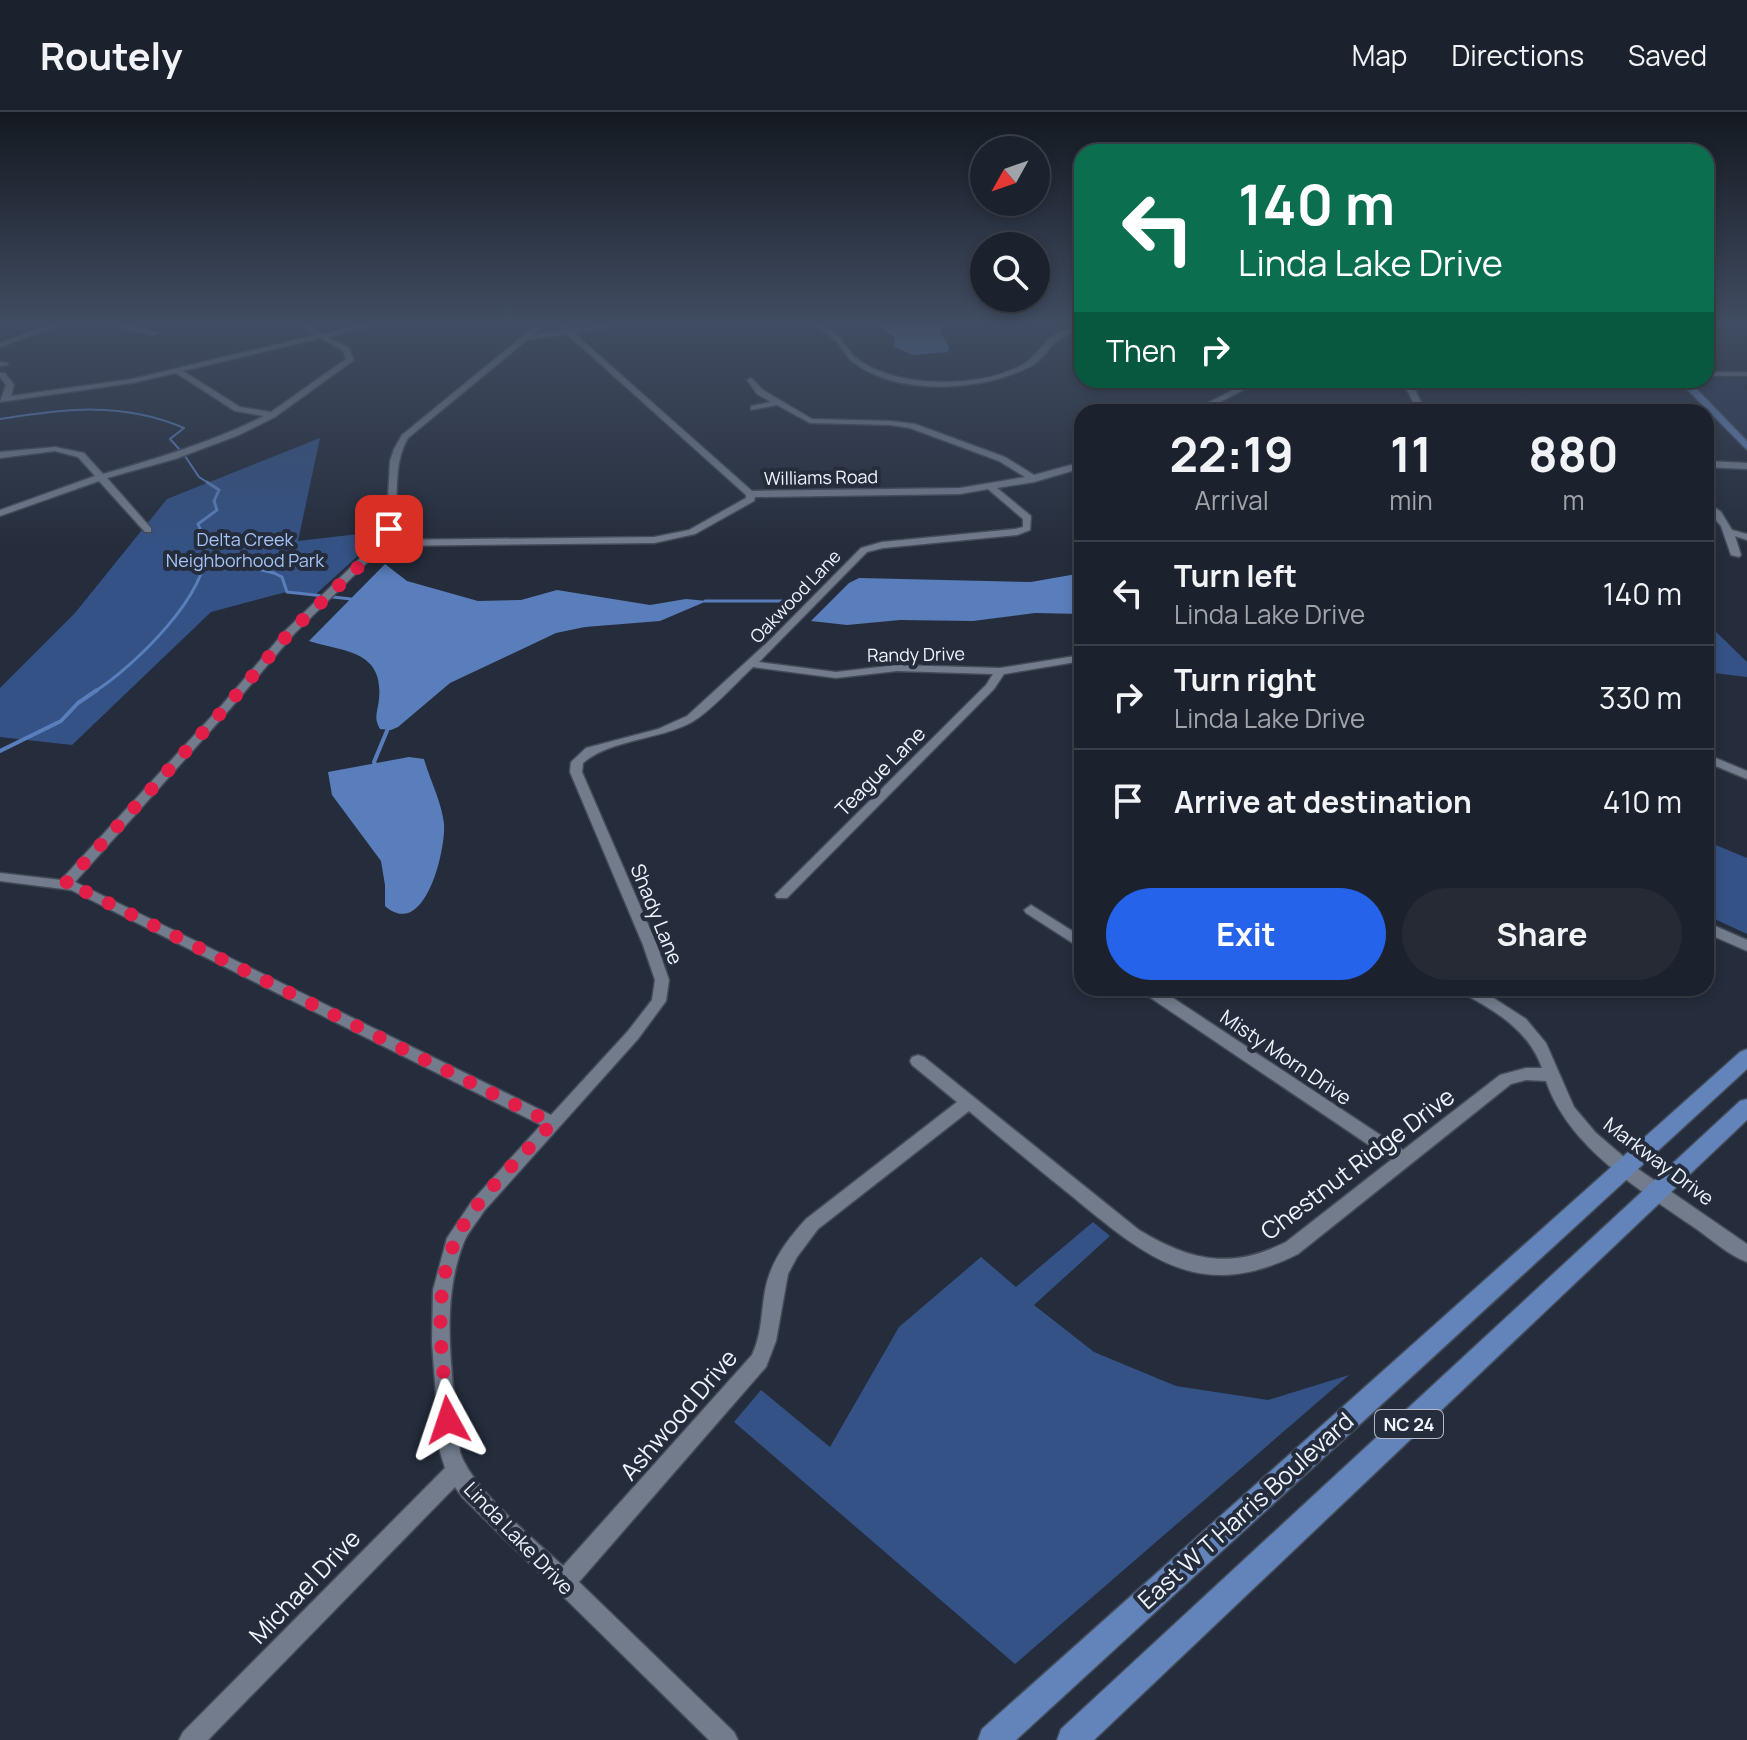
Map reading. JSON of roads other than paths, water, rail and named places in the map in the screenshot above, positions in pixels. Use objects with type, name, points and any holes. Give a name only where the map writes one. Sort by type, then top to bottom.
[{"type":"main road","points":[[1714,412],[1747,447]]},
{"type":"main road","points":[[1714,427],[1747,464]]},
{"type":"main road","name":"East W T Harris Boulevard","points":[[993,1740],[1747,1057]]},
{"type":"main road","name":"NC 24","points":[[1072,1740],[1747,1107]]},
{"type":"street","points":[[221,398],[238,409],[272,415]]},
{"type":"street","points":[[0,513],[101,477],[186,452],[272,415],[296,398]]},
{"type":"street","points":[[65,884],[226,707],[278,645],[381,543],[389,529],[395,457],[399,445],[454,398]]},
{"type":"street","points":[[643,398],[750,494]]},
{"type":"street","points":[[769,398],[813,422],[912,426],[1002,459],[1034,479]]},
{"type":"street","points":[[754,408],[776,403]]},
{"type":"street","points":[[0,455],[49,449],[71,451],[83,456],[148,530]]},
{"type":"street","points":[[1714,464],[1747,464]]},
{"type":"street","name":"Williams Road","points":[[381,543],[654,540],[692,532],[748,503],[750,494],[942,492],[1034,479],[1074,467]]},
{"type":"street","name":"Oakwood Lane","points":[[599,747],[662,731],[686,721],[751,664],[864,550],[882,545],[1008,533],[1027,528],[1028,518],[991,487]]},
{"type":"street","points":[[1714,509],[1729,532],[1736,555]]},
{"type":"street","points":[[1729,532],[1747,535]]},
{"type":"street","name":"Randy Drive","points":[[751,664],[820,675],[897,668],[1000,671],[1074,659]]},
{"type":"street","name":"Teague Lane","points":[[782,895],[938,741],[990,687],[1000,671]]},
{"type":"street","name":"Shady Lane","points":[[552,1123],[657,1006],[663,990],[650,945],[576,772],[581,757],[599,747]]},
{"type":"street","points":[[1714,761],[1747,775]]},
{"type":"street","points":[[0,877],[74,886],[552,1123]]},
{"type":"street","points":[[1031,910],[1074,939]]},
{"type":"street","points":[[1714,931],[1747,946]]},
{"type":"street","name":"Misty Morn Drive","points":[[1159,996],[1403,1159]]},
{"type":"street","name":"Markway Drive","points":[[1480,996],[1503,1009],[1534,1037],[1543,1050],[1562,1105],[1574,1121],[1625,1166],[1747,1254]]},
{"type":"street","name":"Chestnut Ridge Drive","points":[[918,1061],[1133,1236],[1165,1255],[1215,1269],[1241,1268],[1274,1259],[1506,1079],[1526,1074],[1551,1075]]},
{"type":"street","name":"Ashwood Drive","points":[[563,1583],[759,1361],[772,1329],[776,1282],[796,1241],[812,1224],[969,1102]]},
{"type":"street","name":"Linda Lake Drive","points":[[552,1123],[478,1206],[460,1231],[447,1264],[442,1290],[441,1342],[450,1452],[456,1471],[469,1490],[726,1740]]},
{"type":"street","name":"Michael Drive","points":[[191,1740],[428,1496],[456,1471]]},
{"type":"waterway","points":[[0,419],[70,410],[139,414],[184,428],[170,439],[181,451]]},
{"type":"waterway","points":[[185,456],[199,477],[210,484]]},
{"type":"waterway","points":[[94,692],[148,647],[184,605],[197,583],[204,562],[205,542],[198,524],[217,510],[214,501],[219,490],[210,484]]},
{"type":"waterway","points":[[207,557],[274,573],[282,577],[287,592],[351,599]]},
{"type":"waterway","points":[[705,601],[787,601]]},
{"type":"waterway","points":[[0,751],[61,721],[78,703],[97,690]]},
{"type":"waterway","points":[[376,766],[374,762],[389,726]]},
{"type":"park label","name":"Delta Creek Neighborhood Park","points":[[245,549]]}]
